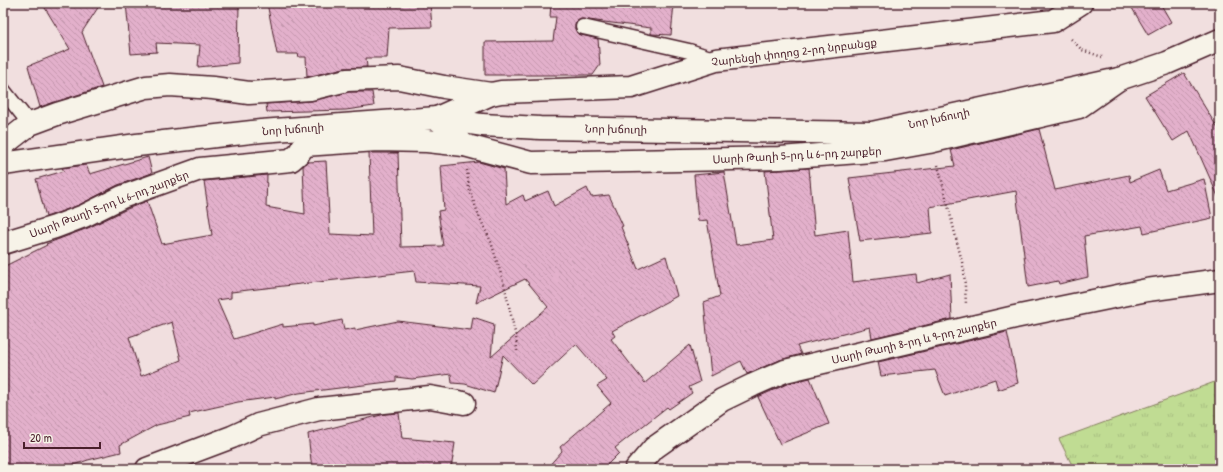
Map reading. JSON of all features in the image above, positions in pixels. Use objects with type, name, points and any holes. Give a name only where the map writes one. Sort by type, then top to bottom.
[{"type":"street","name":"Չարենցի փողոց 2-րդ նրբանցք","points":[[437,118],[491,94],[501,92],[631,87],[716,60],[1053,21],[1081,3]]},
{"type":"street","name":"Նոր խճուղի","points":[[3,164],[145,144],[261,130],[310,136],[437,118],[482,125],[540,128],[872,133],[1119,79],[1167,63],[1220,40]]},
{"type":"street","points":[[3,145],[30,124],[146,87],[170,85],[213,88],[249,93],[310,90],[347,80],[399,78],[491,94]]},
{"type":"street","name":"Սարի Թաղի 5-րդ և 6-րդ շարքեր","points":[[3,243],[55,227],[84,216],[122,196],[200,169],[291,160],[299,153],[310,136],[427,141],[464,146],[531,163],[780,158],[885,150],[933,141],[1079,107],[1119,79]]},
{"type":"street","points":[[437,118],[464,146]]},
{"type":"street","name":"Սարի Թաղի 8-րդ և 9-րդ շարքեր","points":[[636,469],[654,448],[722,400],[785,371],[968,328],[1147,290],[1220,280]]},
{"type":"street","points":[[147,469],[232,437],[258,425],[319,409],[430,397],[464,403]]},
{"type":"lane","points":[[583,27],[689,52],[716,60]]},
{"type":"lane","points":[[3,90],[30,124]]},
{"type":"path","points":[[1053,21],[1082,50],[1117,63],[1119,79]]},
{"type":"path","points":[[933,141],[964,270],[968,328]]},
{"type":"path","points":[[464,146],[469,188],[479,216],[491,242],[504,284],[516,337],[517,351]]},
{"type":"green space","points":[[1220,380],[1220,469],[1074,469],[1059,439]]},
{"type":"building","points":[[42,3],[101,3],[82,32],[102,87],[40,107],[28,66],[70,49]]},
{"type":"building","points":[[126,3],[239,3],[238,63],[198,67],[200,45],[156,43],[157,52],[131,54]]},
{"type":"building","points":[[267,3],[430,3],[432,27],[389,28],[387,58],[366,58],[367,67],[344,68],[307,77],[306,57],[299,57],[298,54],[277,54]]},
{"type":"building","points":[[551,3],[674,3],[671,35],[651,34],[651,28],[581,19],[577,21],[575,25],[577,33],[598,39],[600,65],[593,75],[485,75],[485,42],[553,41],[556,17],[550,17]]},
{"type":"building","points":[[1129,3],[1160,3],[1171,22],[1148,35]]},
{"type":"building","points":[[1184,73],[1220,132],[1220,201],[1189,131],[1173,141],[1145,96]]},
{"type":"building","points":[[349,92],[372,92],[374,106],[346,110],[267,112],[266,104],[311,101]]},
{"type":"building","points":[[1039,129],[1055,190],[1129,175],[1130,182],[1159,170],[1166,190],[1204,179],[1212,218],[1144,233],[1142,226],[1084,236],[1088,277],[1059,284],[1058,281],[1028,287],[1016,191],[930,207],[932,233],[860,241],[849,178],[955,166],[951,150]]},
{"type":"building","points":[[369,153],[398,153],[401,247],[443,246],[438,211],[444,210],[441,166],[479,162],[504,169],[506,204],[523,195],[525,201],[548,191],[554,206],[587,188],[591,197],[609,195],[623,226],[621,227],[638,269],[666,256],[677,296],[612,331],[615,336],[611,339],[645,383],[690,345],[700,382],[689,387],[692,393],[669,409],[667,407],[615,448],[619,453],[603,469],[546,469],[562,451],[560,447],[611,403],[597,386],[607,380],[576,344],[532,385],[503,355],[494,393],[465,384],[452,383],[451,374],[412,379],[396,377],[396,381],[299,393],[275,399],[275,397],[238,402],[189,413],[190,417],[157,425],[120,445],[121,452],[88,460],[62,469],[3,469],[3,267],[47,245],[46,244],[88,228],[147,201],[162,244],[212,235],[204,181],[267,175],[266,207],[305,214],[303,166],[308,162],[326,161],[330,234],[372,236]],"holes":[[[414,271],[416,282],[480,286],[476,303],[525,279],[548,307],[491,357],[494,324],[473,317],[471,330],[398,321],[355,330],[355,328],[344,330],[342,320],[313,326],[313,324],[283,327],[283,324],[234,339],[217,300],[231,298],[231,292]],[[172,322],[181,360],[141,376],[129,337]]]},
{"type":"building","points":[[148,157],[152,173],[118,185],[79,205],[46,217],[36,179],[64,171],[62,168],[86,165],[90,174]]},
{"type":"building","points":[[809,168],[815,235],[848,230],[853,282],[916,274],[917,283],[950,274],[952,319],[872,338],[870,327],[797,346],[801,354],[780,360],[747,374],[741,361],[711,376],[704,302],[720,296],[707,220],[698,221],[694,175],[724,172],[736,245],[773,240],[765,171]]},
{"type":"building","points":[[1007,332],[1018,383],[998,390],[995,379],[945,396],[935,370],[881,376],[878,362]]},
{"type":"building","points":[[810,378],[829,424],[780,444],[758,397],[789,383]]},
{"type":"building","points":[[399,413],[402,438],[455,443],[451,469],[312,469],[308,434],[385,414]]}]
